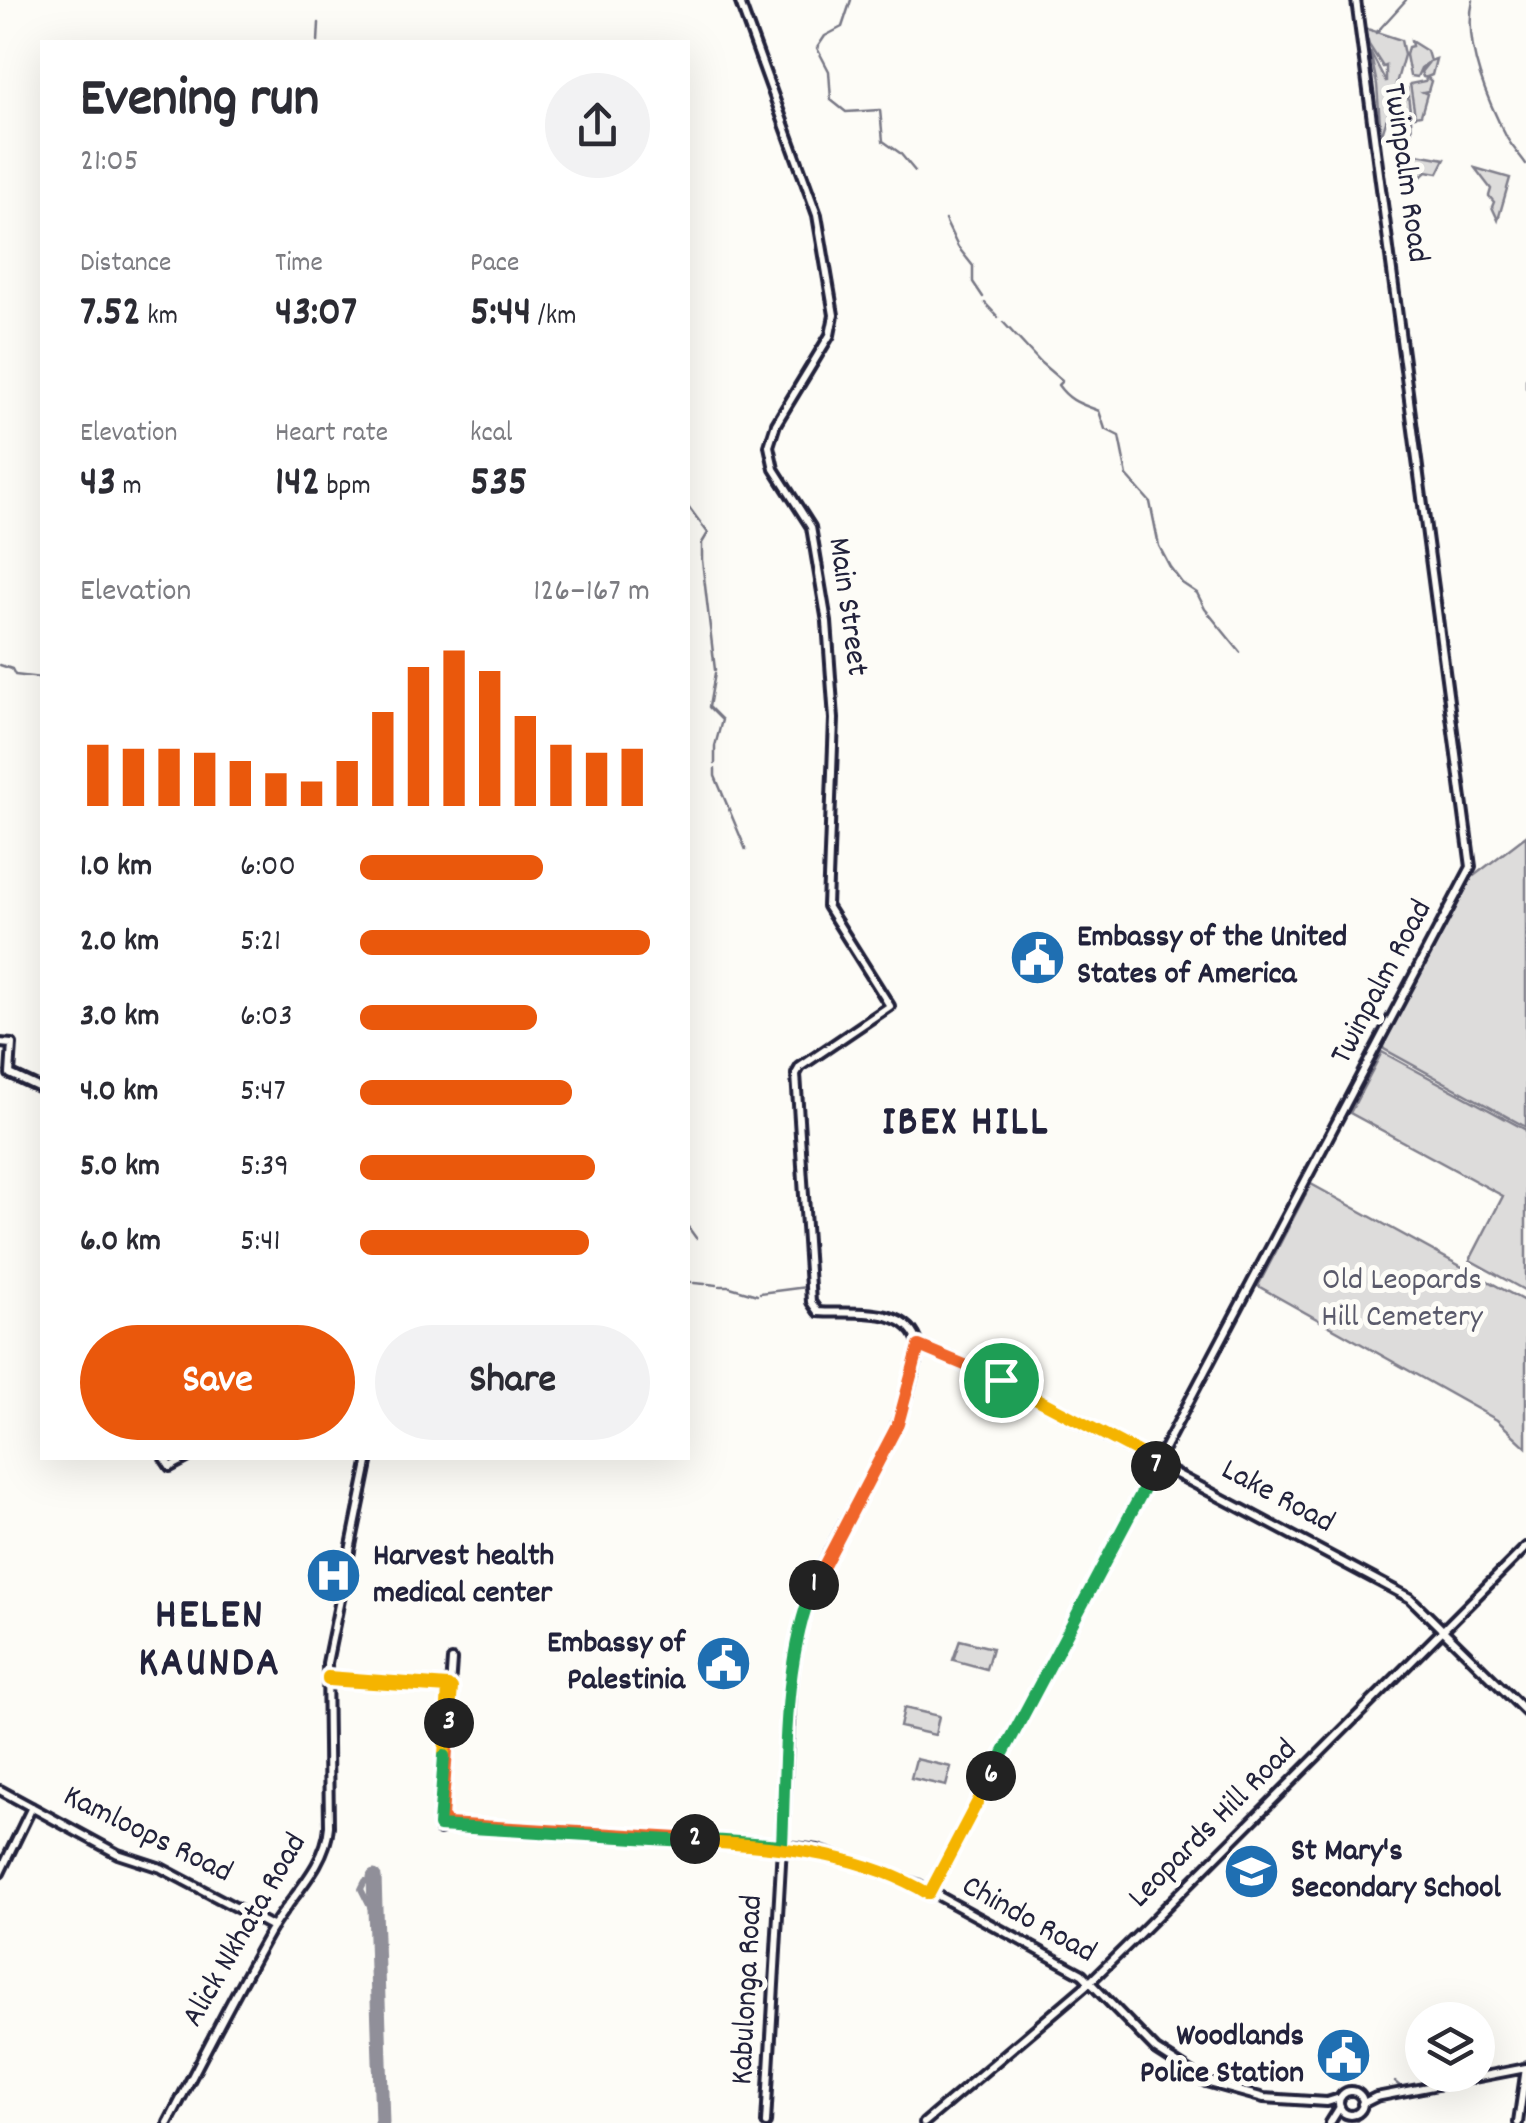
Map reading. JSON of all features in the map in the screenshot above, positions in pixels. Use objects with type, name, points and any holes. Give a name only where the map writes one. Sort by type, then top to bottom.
[{"type":"main road","name":"Main Street","points":[[739,0],[817,215],[834,315],[830,335],[776,424],[768,446],[774,470],[811,527],[826,622],[834,719],[827,906],[890,1006],[796,1071],[810,1288],[813,1307],[818,1312],[878,1312],[914,1332],[919,1346]]},
{"type":"main road","name":"Twinpalm Road","points":[[930,1892],[1470,868],[1356,0]]},
{"type":"main road","points":[[0,1043],[12,1044],[10,1074],[40,1087]]},
{"type":"main road","name":"Lake Road","points":[[919,1346],[972,1366],[1410,1598],[1526,1712]]},
{"type":"main road","name":"Kabulonga Road","points":[[766,2123],[791,1691],[800,1623],[830,1550],[898,1424],[919,1346]]},
{"type":"main road","name":"Alick Nkhata Road","points":[[168,2123],[273,1926],[322,1856],[328,1837],[329,1652],[369,1460]]},
{"type":"main road","name":"Leopards Hill Road","points":[[924,2123],[1089,1982],[1526,1547]]},
{"type":"main road","points":[[436,1685],[446,1681],[452,1660],[440,1836]]},
{"type":"main road","points":[[328,1678],[450,1687]]},
{"type":"main road","points":[[328,1678],[450,1687]]},
{"type":"main road","name":"Kamloops Road","points":[[0,1790],[118,1854],[161,1868],[273,1926]]},
{"type":"main road","points":[[22,1802],[26,1821]]},
{"type":"main road","points":[[0,1873],[32,1807]]},
{"type":"main road","points":[[26,1821],[33,1814],[48,1816]]},
{"type":"main road","name":"Chindo Road","points":[[443,1824],[808,1847],[846,1858],[904,1878],[1089,1982],[1156,2050],[1206,2082],[1264,2098],[1340,2104]]},
{"type":"main road","points":[[1495,2072],[1526,2067]]},
{"type":"main road","points":[[1339,2123],[1376,2098],[1526,2067]]},
{"type":"main road","points":[[1519,2123],[1526,2067]]},
{"type":"main road","points":[[1330,2123],[1349,2092],[1370,2096],[1405,2089]]},
{"type":"main road","points":[[1519,2123],[1526,2092]]},
{"type":"main road","points":[[1358,2094],[1362,2104]]},
{"type":"main road","points":[[1340,2104],[1348,2114]]},
{"type":"green space","points":[[1364,28],[1401,40],[1404,55],[1396,84],[1407,88],[1411,147],[1400,144],[1395,124],[1395,92],[1381,137],[1370,51],[1386,82],[1386,66],[1369,45]]},
{"type":"green space","points":[[1411,41],[1427,51],[1430,61],[1436,59],[1432,75],[1427,77],[1431,81],[1428,91],[1423,92],[1427,94],[1421,115],[1415,116],[1410,84],[1425,81],[1427,78],[1421,72],[1429,62],[1421,68],[1417,77],[1410,76],[1406,55]]},
{"type":"green space","points":[[1412,153],[1445,159],[1438,173],[1427,171],[1410,187],[1403,183],[1410,172]]},
{"type":"green space","points":[[1475,168],[1510,178],[1498,220],[1489,196],[1491,189]]},
{"type":"green space","points":[[1526,836],[1526,1127],[1382,1045],[1471,878]]},
{"type":"green space","points":[[1382,1052],[1526,1130],[1526,1291],[1470,1260],[1503,1196],[1350,1113]]},
{"type":"green space","name":"Old Leopards Hill Cemetery","points":[[1311,1184],[1526,1302],[1526,1447],[1497,1420],[1258,1286]]},
{"type":"green space","points":[[960,1640],[992,1648],[986,1669],[953,1660]]},
{"type":"green space","points":[[904,1708],[939,1716],[935,1735],[900,1727]]},
{"type":"green space","points":[[916,1759],[951,1767],[946,1786],[911,1778]]},
{"type":"waterway","points":[[851,0],[842,27],[825,36],[817,48],[829,71],[831,100],[846,112],[880,110],[883,141],[915,171]]},
{"type":"waterway","points":[[1376,33],[1406,0]]},
{"type":"waterway","points":[[1473,0],[1471,34],[1478,70],[1507,138],[1526,164]]},
{"type":"waterway","points":[[318,40],[319,23]]},
{"type":"waterway","points":[[1379,141],[1386,188]]},
{"type":"waterway","points":[[1386,189],[1386,216]]},
{"type":"waterway","points":[[945,220],[973,266],[973,282],[983,297]]},
{"type":"waterway","points":[[985,303],[998,317]]},
{"type":"waterway","points":[[1003,322],[1062,381],[1058,385],[1067,395],[1099,411],[1105,429],[1119,436],[1127,476],[1150,502],[1159,546],[1170,567],[1182,583],[1197,593],[1240,652]]},
{"type":"waterway","points":[[1526,379],[1526,388]]},
{"type":"waterway","points":[[690,509],[708,533],[702,543],[702,560],[715,670]]},
{"type":"waterway","points":[[0,665],[12,669],[15,675],[40,678]]},
{"type":"waterway","points":[[715,673],[709,707],[722,720],[715,764]]},
{"type":"waterway","points":[[715,769],[746,850]]},
{"type":"waterway","points":[[690,1230],[696,1238]]},
{"type":"waterway","points":[[694,1283],[705,1284]]},
{"type":"waterway","points":[[708,1284],[717,1285]]},
{"type":"waterway","points":[[720,1286],[728,1286]]},
{"type":"waterway","points":[[730,1287],[757,1295]]},
{"type":"waterway","points":[[760,1293],[806,1287]]},
{"type":"waterway","points":[[1495,2069],[1526,2060]]},
{"type":"waterway","points":[[1395,2082],[1405,2086]]},
{"type":"waterway","points":[[1357,2121],[1361,2113]]},
{"type":"taxiway","points":[[374,1882],[365,1881],[361,1889],[375,1917]]},
{"type":"runway","points":[[374,1877],[382,2123]]},
{"type":"place","name":"Embassy of the United States of America","points":[[1038,957]]},
{"type":"place","name":"Harvest health medical center","points":[[334,1576]]},
{"type":"place","name":"Embassy of Palestinia","points":[[724,1663]]},
{"type":"place","name":"St Mary's Secondary School","points":[[1252,1871]]},
{"type":"place","name":"Woodlands Police Station","points":[[1343,2056]]},
{"type":"district","name":"IBEX HILL","points":[[966,1125]]},
{"type":"district","name":"HELEN KAUNDA","points":[[210,1642]]},
{"type":"route","points":[[1001,1380],[919,1346],[898,1424],[830,1550],[800,1623],[791,1691],[782,1845],[448,1824],[442,1817],[452,1688],[448,1688],[328,1680],[448,1686],[448,1688],[439,1826],[803,1849],[903,1880],[929,1894],[1158,1463],[1001,1380]]}]
